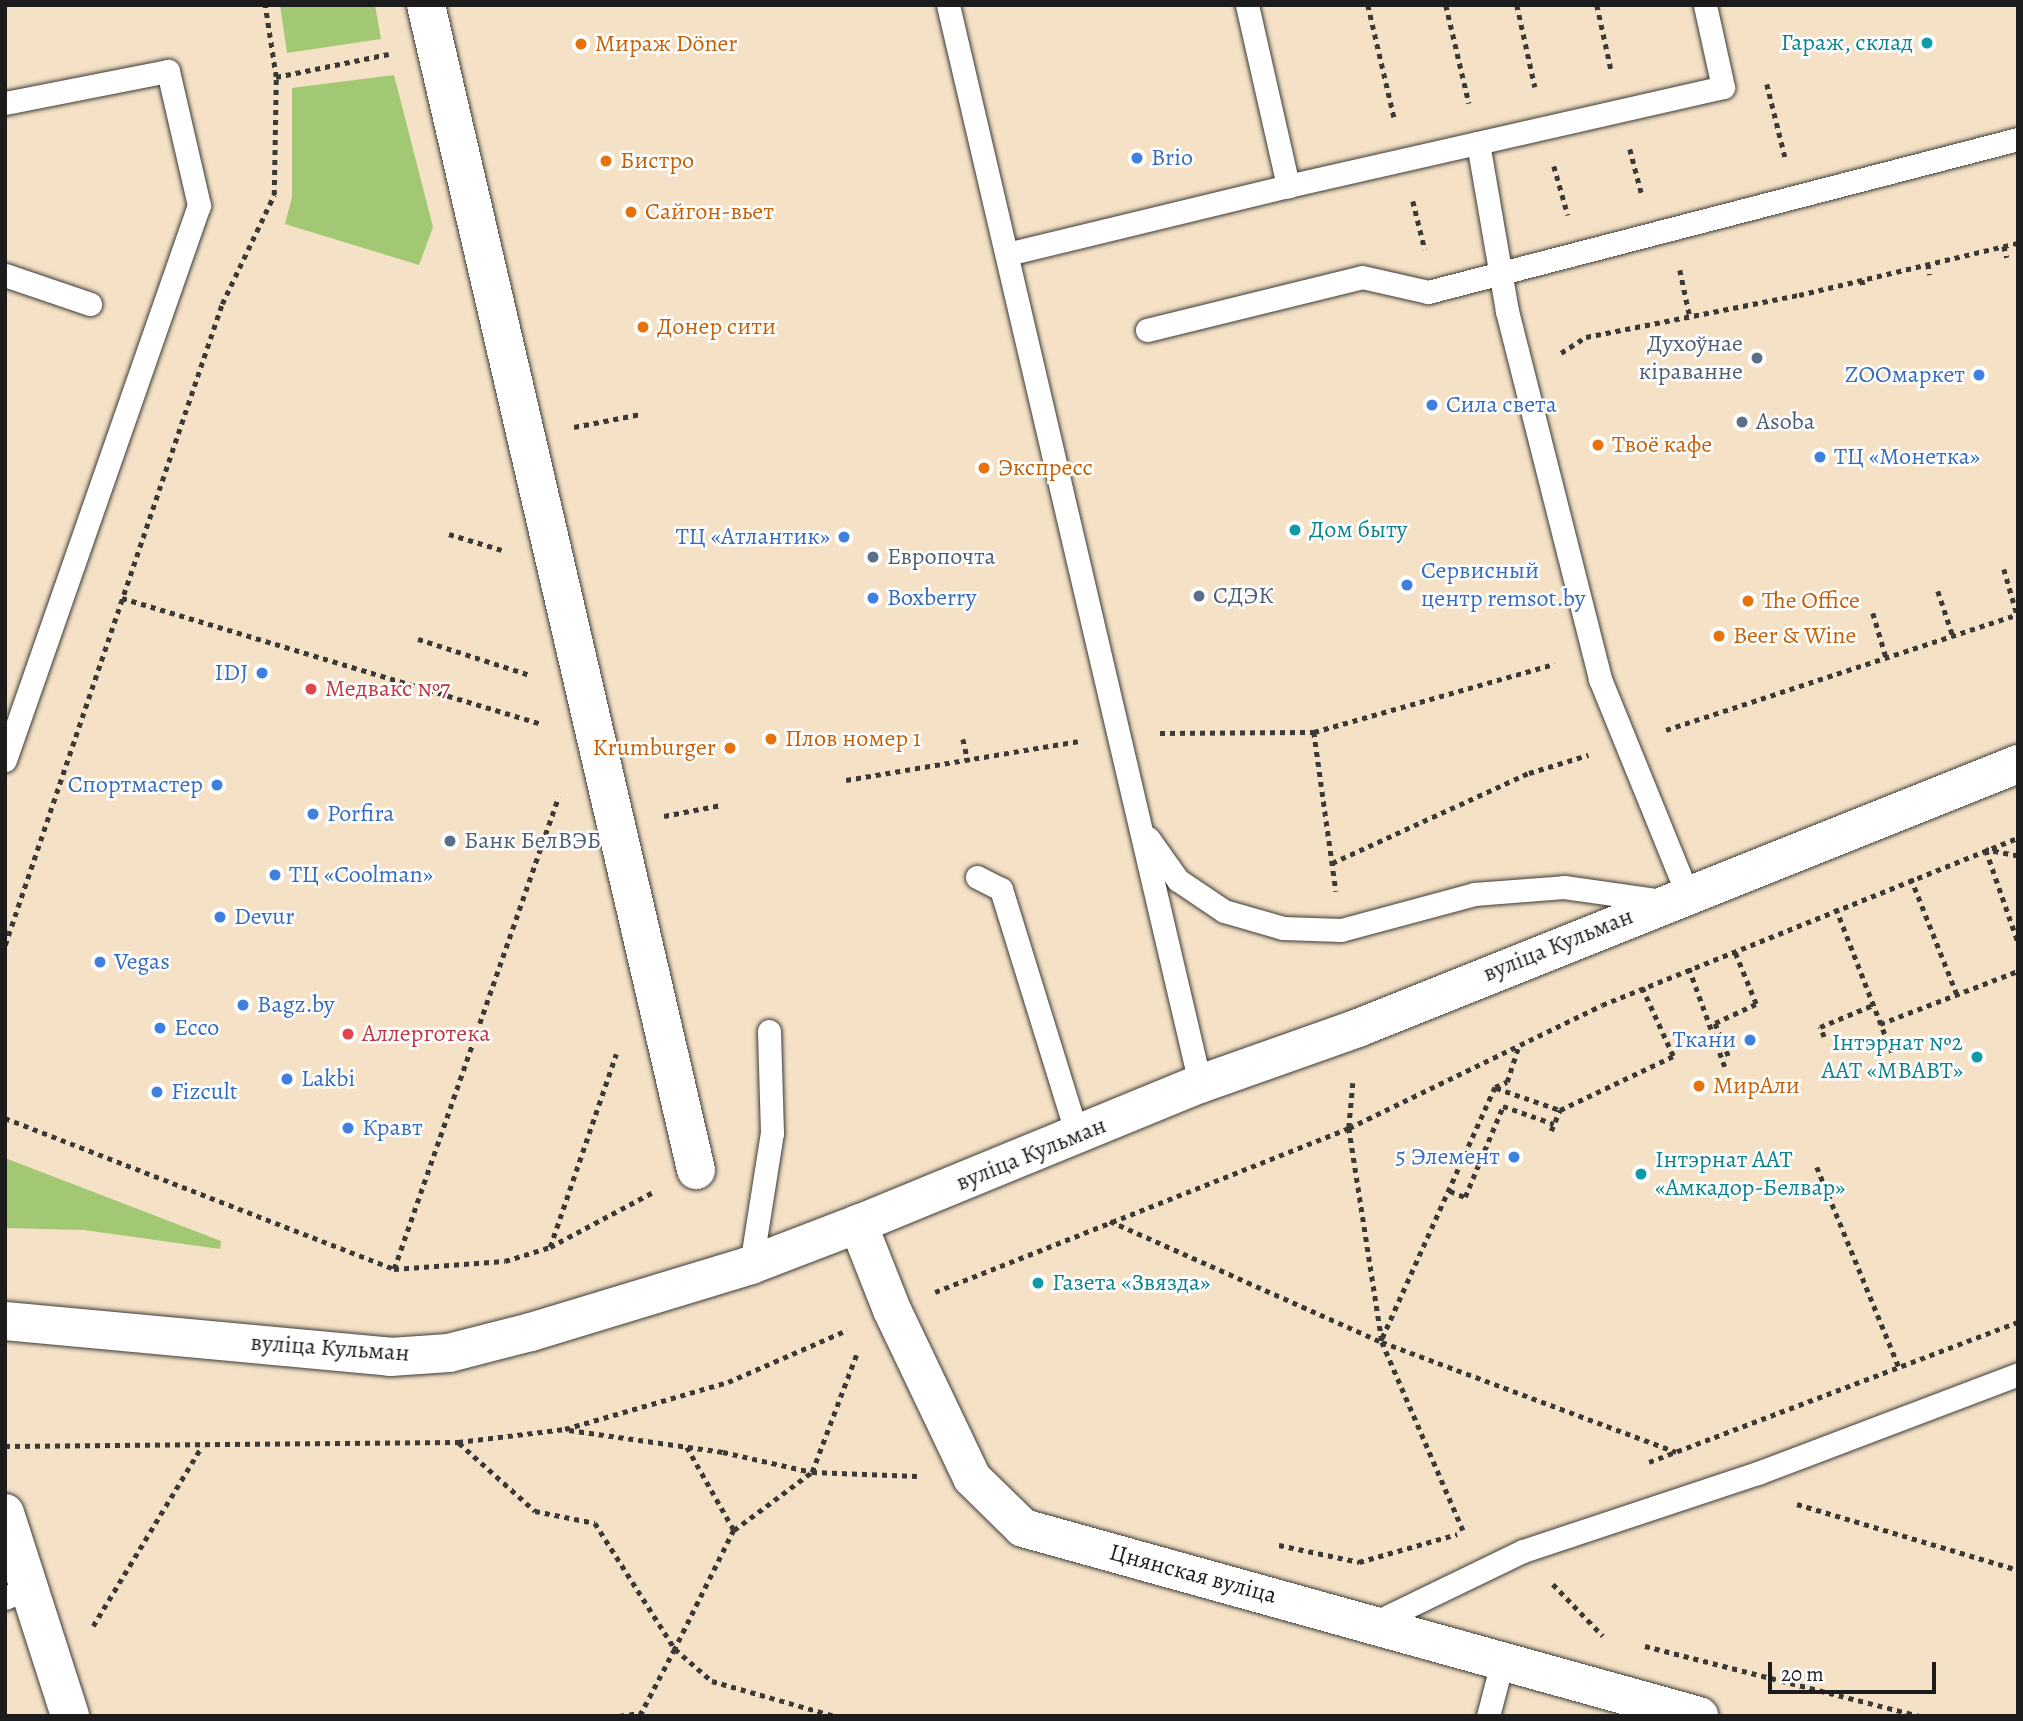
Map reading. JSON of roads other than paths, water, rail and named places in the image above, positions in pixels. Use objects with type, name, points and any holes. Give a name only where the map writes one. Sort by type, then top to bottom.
[{"type":"street","points":[[426,5],[696,1170]]},
{"type":"street","name":"вуліца Кульман","points":[[5,1321],[390,1357],[449,1353],[751,1265],[1200,1084],[1358,1028],[1676,898],[2018,764]]},
{"type":"street","name":"Цнянская вуліца","points":[[858,1224],[881,1315],[971,1478],[1023,1528],[1374,1623],[1699,1716]]},
{"type":"street","points":[[5,1513],[17,1593],[70,1716]]},
{"type":"lane","points":[[948,5],[1200,1084]]},
{"type":"lane","points":[[1247,5],[1288,187]]},
{"type":"lane","points":[[1007,254],[1723,87],[1705,5]]},
{"type":"lane","points":[[5,103],[168,71],[199,205],[5,760]]},
{"type":"lane","points":[[1147,330],[1362,277],[1428,292],[1500,271],[2018,139]]},
{"type":"lane","points":[[1140,828],[1178,880],[1224,911],[1283,928],[1341,930],[1474,894],[1552,888],[1676,898],[1592,653],[1500,271],[1478,143]]},
{"type":"lane","points":[[5,275],[90,303]]},
{"type":"lane","points":[[977,877],[1001,889],[1077,1135]]},
{"type":"lane","points":[[751,1265],[772,1133],[769,1031]]},
{"type":"lane","points":[[1374,1623],[1523,1551],[1758,1474],[2018,1374]]},
{"type":"lane","points":[[1488,1716],[1503,1659]]},
{"type":"place","name":"Гараж, склад","points":[[1927,43]]},
{"type":"place","name":"Мираж Döner","points":[[581,44]]},
{"type":"place","name":"Brio","points":[[1137,158]]},
{"type":"place","name":"Бистро","points":[[606,161]]},
{"type":"place","name":"Сайгон-вьет","points":[[631,212]]},
{"type":"place","name":"Донер сити","points":[[643,327]]},
{"type":"place","name":"Духоўнае кіраванне","points":[[1757,358]]},
{"type":"place","name":"ZOOмаркет","points":[[1979,375]]},
{"type":"place","name":"Сила света","points":[[1432,405]]},
{"type":"place","name":"Asoba","points":[[1742,422]]},
{"type":"place","name":"Твоё кафе","points":[[1598,445]]},
{"type":"place","name":"ТЦ «Монетка»","points":[[1820,457]]},
{"type":"place","name":"Экспресс","points":[[984,468]]},
{"type":"place","name":"Дом быту","points":[[1295,530]]},
{"type":"place","name":"ТЦ «Атлантик»","points":[[844,537]]},
{"type":"place","name":"Европочта","points":[[873,557]]},
{"type":"place","name":"Сервисный центр remsot.by","points":[[1407,585]]},
{"type":"place","name":"СДЭК","points":[[1199,596]]},
{"type":"place","name":"Boxberry","points":[[873,598]]},
{"type":"place","name":"The Office","points":[[1748,601]]},
{"type":"place","name":"Beer & Wine","points":[[1719,636]]},
{"type":"place","name":"IDJ","points":[[262,673]]},
{"type":"place","name":"Медвакс №7","points":[[311,689]]},
{"type":"place","name":"Плов номер 1","points":[[771,739]]},
{"type":"place","name":"Krumburger","points":[[730,748]]},
{"type":"place","name":"Спортмастер","points":[[217,785]]},
{"type":"place","name":"Porfira","points":[[313,814]]},
{"type":"place","name":"Банк БелВЭБ","points":[[450,841]]},
{"type":"place","name":"ТЦ «Coolman»","points":[[275,875]]},
{"type":"place","name":"Devur","points":[[220,917]]},
{"type":"place","name":"Vegas","points":[[100,962]]},
{"type":"place","name":"Bagz.by","points":[[243,1005]]},
{"type":"place","name":"Ecco","points":[[160,1028]]},
{"type":"place","name":"Аллерготека","points":[[348,1034]]},
{"type":"place","name":"Ткани","points":[[1750,1040]]},
{"type":"place","name":"Інтэрнат №2 ААТ «МВАВТ»","points":[[1977,1057]]},
{"type":"place","name":"Lakbi","points":[[287,1079]]},
{"type":"place","name":"МирАли","points":[[1699,1086]]},
{"type":"place","name":"Fizcult","points":[[157,1092]]},
{"type":"place","name":"Кравт","points":[[348,1128]]},
{"type":"place","name":"5 Элемент","points":[[1514,1157]]},
{"type":"place","name":"Інтэрнат ААТ «Амкадор-Белвар»","points":[[1641,1174]]},
{"type":"place","name":"Газета «Звязда»","points":[[1038,1283]]}]
